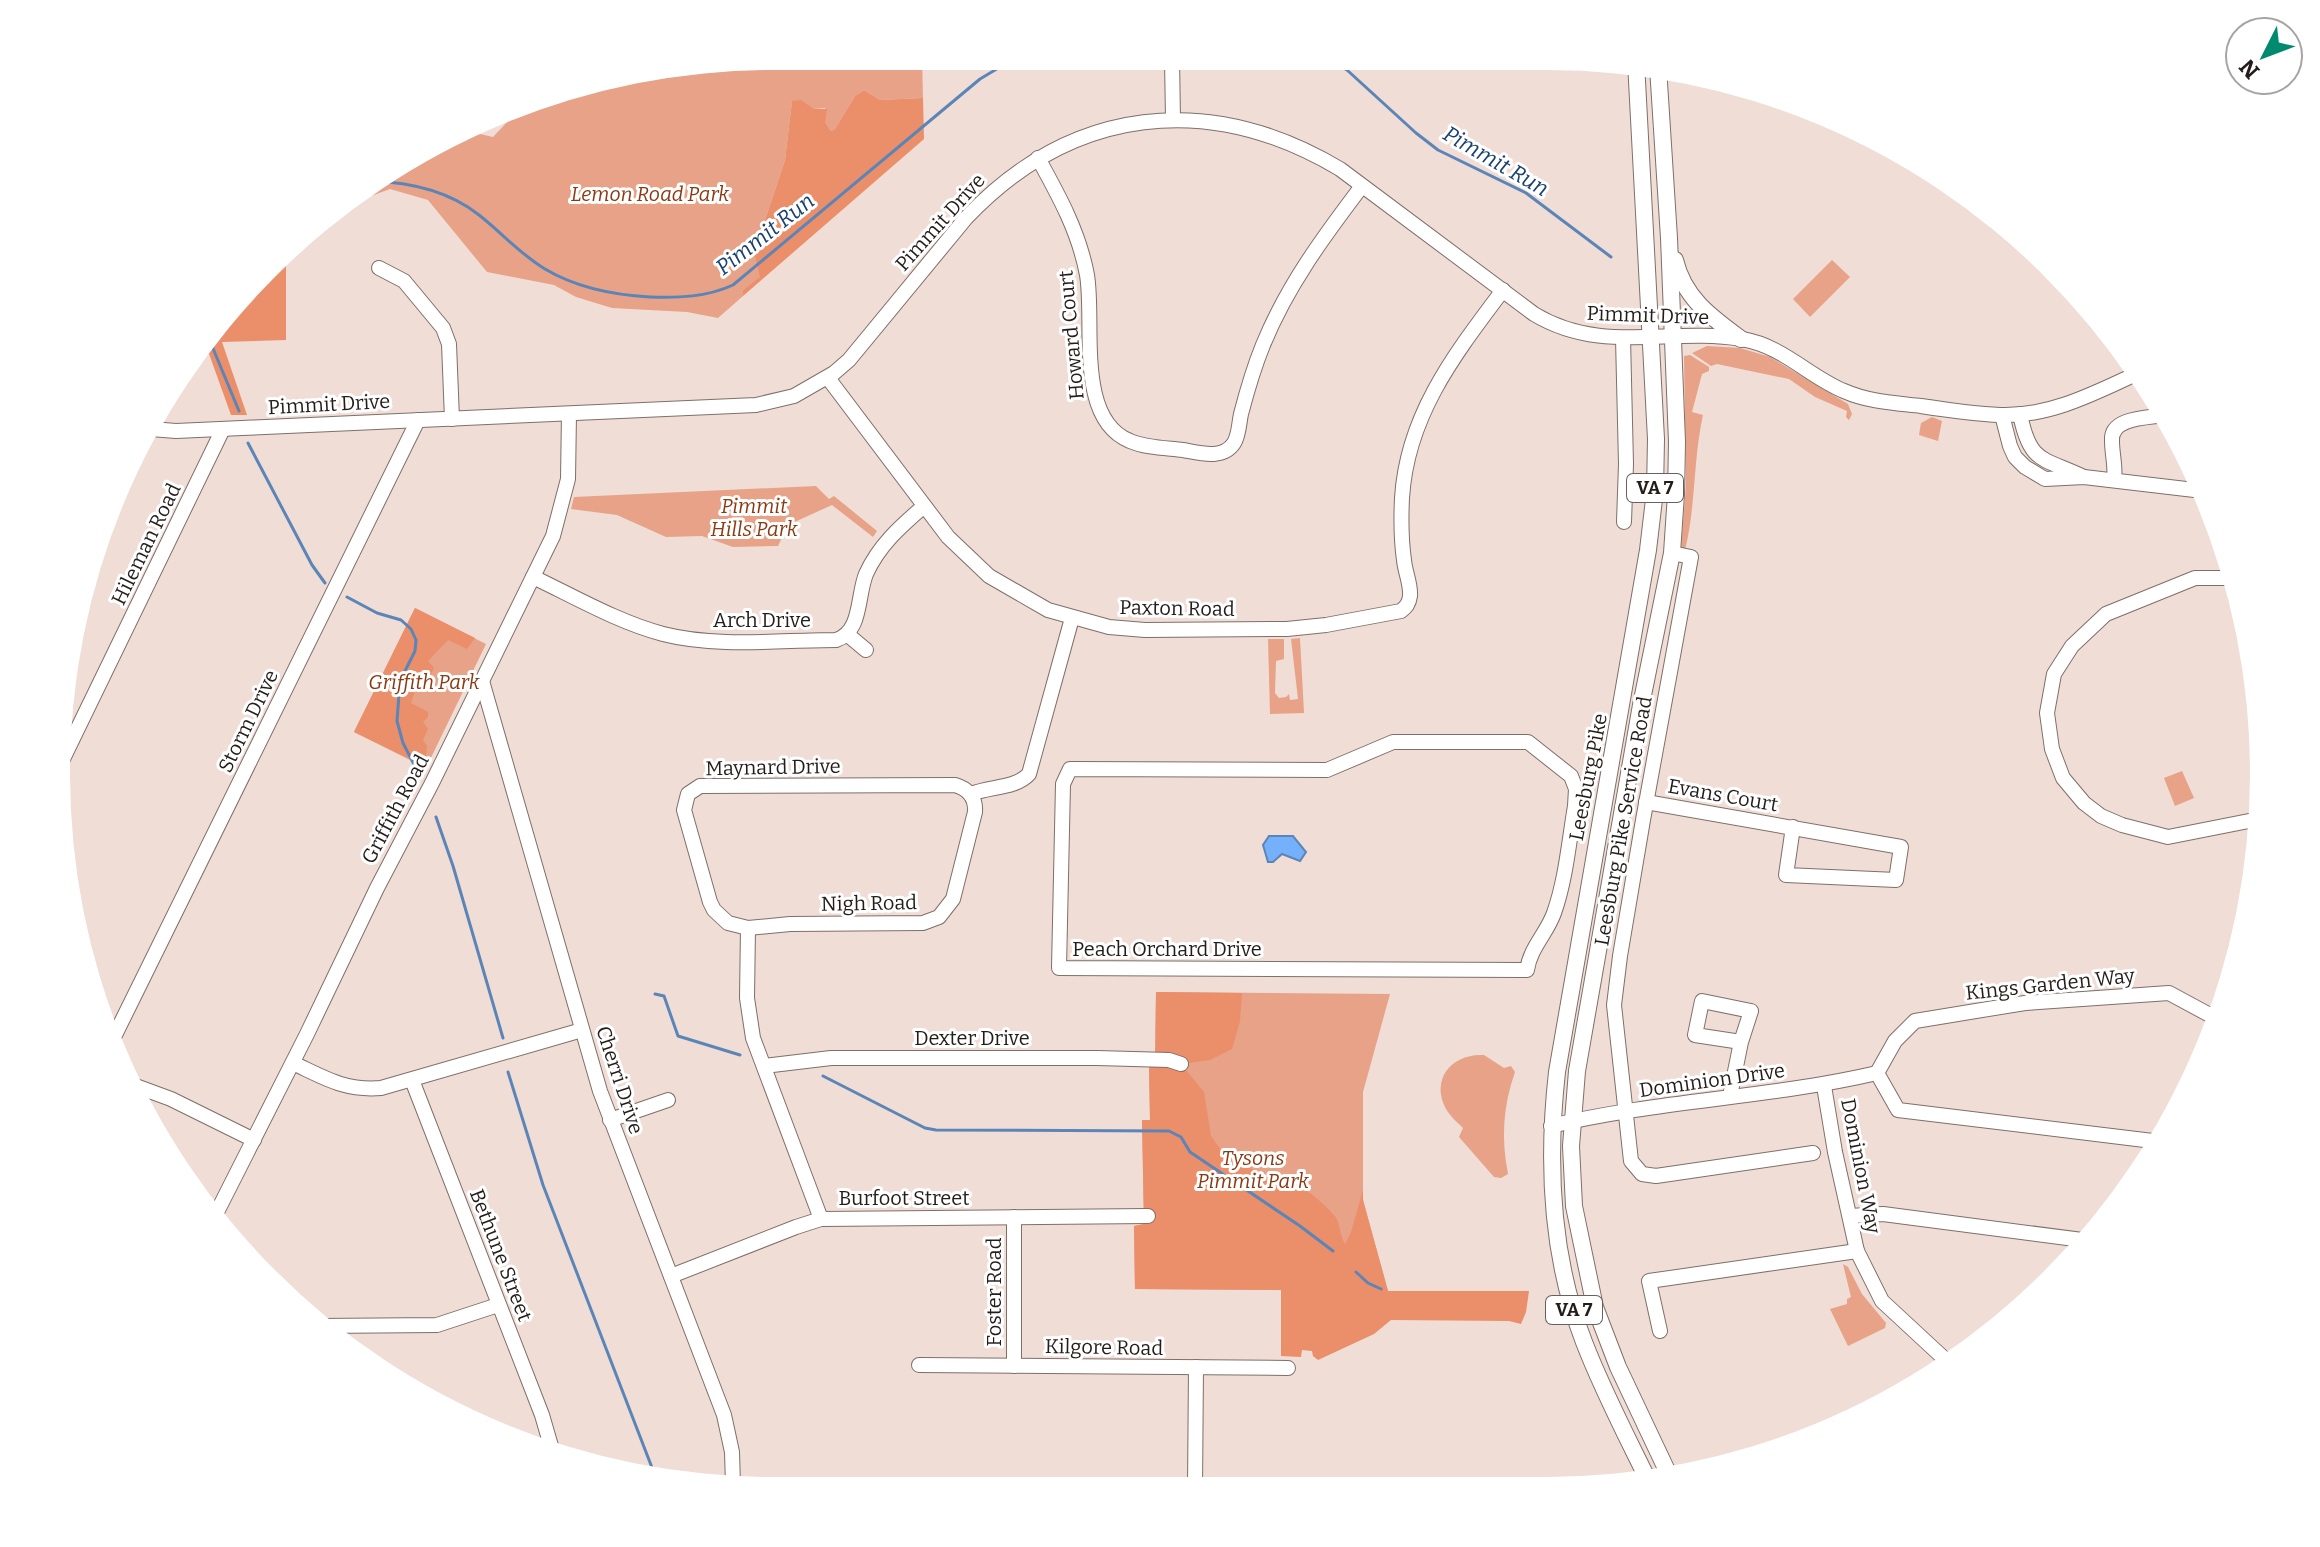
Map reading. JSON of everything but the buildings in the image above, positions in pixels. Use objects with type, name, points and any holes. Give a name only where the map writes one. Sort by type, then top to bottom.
[{"type":"main road","name":"Leesburg Pike","points":[[1637,76],[1656,439],[1655,491],[1648,550],[1557,1072],[1551,1126],[1555,1207],[1571,1300],[1599,1377],[1643,1470]]},
{"type":"main road","name":"Leesburg Pike","points":[[1659,80],[1677,442],[1672,553],[1626,788],[1577,1071],[1572,1121],[1574,1206],[1595,1307],[1618,1367],[1665,1466]]},
{"type":"main road","points":[[1669,238],[1677,270],[1689,293],[1698,305],[1741,339]]},
{"type":"street","points":[[1172,70],[1173,120]]},
{"type":"street","name":"Pimmit Drive","points":[[160,429],[223,429],[756,405],[794,396],[828,378],[849,360],[986,196],[1038,158],[1105,130],[1173,120],[1223,124],[1266,134],[1316,155],[1534,314],[1563,329],[1597,337],[1741,339],[1775,349],[1821,379],[1862,398],[2002,415],[2057,407],[2127,378]]},
{"type":"street","name":"Howard Court","points":[[1038,158],[1070,217],[1082,254],[1090,305],[1094,391],[1101,416],[1114,432],[1142,445],[1215,454],[1241,445],[1252,376],[1280,307],[1308,260],[1362,186]]},
{"type":"street","points":[[379,268],[404,281],[443,328],[449,344],[452,419]]},
{"type":"street","name":"Paxton Road","points":[[828,378],[948,537],[989,576],[1027,600],[1072,618],[1109,627],[1276,630],[1326,625],[1389,614],[1404,609],[1410,600],[1401,518],[1406,465],[1414,435],[1440,376],[1503,290]]},
{"type":"street","points":[[1623,338],[1624,522]]},
{"type":"street","name":"Griffith Road","points":[[219,1207],[553,536],[565,492],[570,454],[569,414]]},
{"type":"street","points":[[2020,414],[2029,449],[2038,458],[2084,477]]},
{"type":"street","points":[[2002,415],[2010,446],[2025,467],[2045,479],[2084,477],[2189,489]]},
{"type":"street","points":[[2114,480],[2116,467],[2111,437],[2115,428],[2125,422],[2153,417]]},
{"type":"street","name":"Storm Drive","points":[[118,1028],[418,420]]},
{"type":"street","name":"Hileman Road","points":[[71,742],[223,429]]},
{"type":"street","points":[[866,650],[848,635],[853,628],[860,593],[874,559],[897,529],[924,506]]},
{"type":"street","name":"Leesburg Pike Service Road","points":[[1672,553],[1691,557],[1646,802],[1614,1005],[1631,1161],[1642,1174],[1656,1176],[1813,1153]]},
{"type":"street","name":"Arch Drive","points":[[533,577],[626,622],[681,638],[721,641],[836,640],[848,635]]},
{"type":"street","points":[[2222,578],[2195,578],[2106,614],[2072,646],[2054,674],[2047,713],[2052,749],[2063,778],[2084,803],[2101,816],[2168,837],[2248,821]]},
{"type":"street","points":[[971,794],[1015,784],[1029,774],[1072,618]]},
{"type":"street","name":"Cherri Drive","points":[[482,681],[610,1120],[724,1415],[732,1452],[733,1475]]},
{"type":"street","name":"Peach Orchard Drive","points":[[1393,742],[1528,742],[1561,766],[1571,776],[1576,789],[1566,858],[1556,908],[1532,951],[1527,970],[1059,968],[1063,784],[1070,769],[1327,770],[1393,742]]},
{"type":"street","name":"Maynard Drive","points":[[748,928],[728,923],[710,902],[684,810],[684,801],[692,790],[700,786],[955,785],[971,794]]},
{"type":"street","name":"Nigh Road","points":[[748,928],[790,924],[923,923],[939,917],[953,899],[975,812],[971,794]]},
{"type":"street","name":"Evans Court","points":[[1646,802],[1793,827],[1901,847],[1896,880],[1786,875],[1793,827]]},
{"type":"street","points":[[1566,858],[1592,862]]},
{"type":"street","points":[[748,928],[749,1022],[821,1219]]},
{"type":"street","name":"Kings Garden Way","points":[[1877,1073],[1895,1041],[1915,1021],[2025,1003],[2169,993],[2208,1014]]},
{"type":"street","points":[[293,1063],[354,1089],[381,1088],[582,1030]]},
{"type":"street","points":[[1730,1096],[1741,1042]]},
{"type":"street","name":"Dexter Drive","points":[[764,1066],[831,1058],[1097,1058],[1169,1060],[1181,1064]]},
{"type":"street","points":[[1877,1073],[1898,1110],[2146,1140]]},
{"type":"street","name":"Dominion Drive","points":[[1551,1126],[1730,1096],[1824,1086],[1877,1073]]},
{"type":"street","name":"Bethune Street","points":[[412,1080],[549,1441]]},
{"type":"street","name":"Dominion Way","points":[[1824,1086],[1857,1251],[1882,1301],[1941,1355]]},
{"type":"street","points":[[145,1090],[254,1140]]},
{"type":"street","points":[[610,1120],[668,1100]]},
{"type":"street","name":"Burfoot Street","points":[[671,1276],[821,1219],[1148,1216]]},
{"type":"street","points":[[1850,1216],[1897,1216],[2073,1239]]},
{"type":"street","name":"Foster Road","points":[[1014,1217],[1014,1366]]},
{"type":"street","points":[[1660,1331],[1649,1281],[1857,1251]]},
{"type":"street","points":[[338,1326],[437,1325],[498,1305]]},
{"type":"street","name":"Kilgore Road","points":[[919,1365],[1288,1368]]},
{"type":"street","points":[[1195,1477],[1196,1367]]},
{"type":"green space","name":"Lemon Road Park","points":[[774,70],[922,70],[923,98],[880,100],[864,90],[855,96],[831,131],[825,122],[825,108],[814,109],[792,101],[785,160],[754,253],[761,277],[743,290],[743,296],[718,318],[687,312],[612,308],[576,297],[554,285],[487,272],[428,200],[390,189],[375,195],[462,143],[481,134],[493,137],[506,123],[547,107],[591,94],[682,76]]},
{"type":"green space","points":[[1832,260],[1850,277],[1810,317],[1793,299]]},
{"type":"green space","points":[[1707,346],[1740,348],[1770,357],[1848,404],[1852,414],[1849,420],[1847,411],[1815,397],[1789,379],[1717,364],[1711,366],[1692,353]]},
{"type":"green space","points":[[1690,355],[1709,367],[1709,371],[1702,374],[1692,412],[1703,415],[1685,550],[1681,548],[1686,485],[1684,356]]},
{"type":"green space","points":[[1932,417],[1942,421],[1938,441],[1919,435],[1921,423]]},
{"type":"green space","name":"Pimmit Hills Park","points":[[816,486],[829,499],[834,496],[877,531],[873,537],[832,505],[788,525],[778,546],[733,547],[702,536],[666,537],[617,515],[571,509],[574,497]]},
{"type":"green space","name":"Griffith Park","points":[[415,608],[486,644],[426,768],[354,732]]},
{"type":"green space","points":[[1300,638],[1304,713],[1270,714],[1268,639],[1284,639],[1284,659],[1276,661],[1275,693],[1279,698],[1289,694],[1290,700],[1298,699],[1291,639]]},
{"type":"green space","points":[[2182,771],[2194,798],[2175,806],[2164,778]]},
{"type":"green space","name":"Tysons Pimmit Park","points":[[1156,992],[1390,994],[1363,1092],[1363,1200],[1388,1291],[1135,1289],[1134,1226],[1144,1224],[1142,1120],[1150,1120],[1149,1066],[1155,1066]]},
{"type":"green space","points":[[1484,1055],[1504,1068],[1511,1066],[1515,1072],[1504,1122],[1508,1174],[1501,1178],[1494,1177],[1459,1137],[1463,1128],[1448,1112],[1442,1098],[1441,1088],[1447,1070],[1462,1058]]},
{"type":"green space","points":[[1843,1264],[1886,1323],[1885,1328],[1848,1346],[1830,1309],[1847,1304],[1847,1299],[1851,1297]]},
{"type":"shaded area","points":[[864,90],[880,100],[923,98],[924,139],[743,296],[743,290],[760,277],[754,253],[785,160],[792,101],[801,100],[814,109],[827,109],[825,122],[831,131],[855,96]]},
{"type":"shaded area","points":[[286,267],[286,340],[222,342],[247,415],[231,415],[209,354]]},
{"type":"shaded area","name":"Griffith Park","points":[[415,608],[475,638],[467,649],[448,640],[428,661],[434,668],[427,682],[419,679],[411,703],[428,712],[423,722],[428,729],[423,740],[427,746],[426,756],[431,759],[426,767],[354,732]]},
{"type":"shaded area","points":[[1156,992],[1242,993],[1240,1021],[1232,1049],[1210,1060],[1181,1064],[1204,1092],[1211,1136],[1226,1157],[1228,1168],[1248,1167],[1277,1186],[1308,1192],[1337,1219],[1345,1244],[1363,1190],[1363,1200],[1388,1291],[1529,1291],[1521,1324],[1509,1321],[1391,1320],[1374,1334],[1318,1360],[1312,1351],[1302,1350],[1301,1357],[1281,1356],[1281,1290],[1135,1289],[1134,1226],[1144,1224],[1142,1120],[1150,1120],[1149,1066],[1155,1066]]},
{"type":"water","points":[[1269,836],[1293,836],[1306,852],[1300,861],[1282,854],[1273,862],[1268,862],[1263,845]]},
{"type":"waterway","name":"Pimmit Run","points":[[393,183],[455,200],[479,215],[536,263],[557,276],[583,286],[650,297],[703,294],[733,285],[980,79],[995,70]]},
{"type":"waterway","name":"Pimmit Run","points":[[1347,70],[1438,150],[1526,193],[1611,257]]},
{"type":"waterway","points":[[213,348],[239,411]]},
{"type":"waterway","points":[[248,443],[312,565],[325,583]]},
{"type":"waterway","points":[[347,597],[377,613],[401,620],[411,629],[416,640],[415,651],[400,681],[397,721],[403,743],[420,776]]},
{"type":"waterway","points":[[436,817],[503,1038]]},
{"type":"waterway","points":[[655,994],[664,996],[678,1036],[740,1055]]},
{"type":"waterway","points":[[508,1072],[543,1185],[651,1466]]},
{"type":"waterway","points":[[823,1076],[925,1128],[936,1130],[1169,1131],[1181,1137],[1190,1152],[1333,1251]]},
{"type":"waterway","points":[[1356,1272],[1381,1289]]}]
